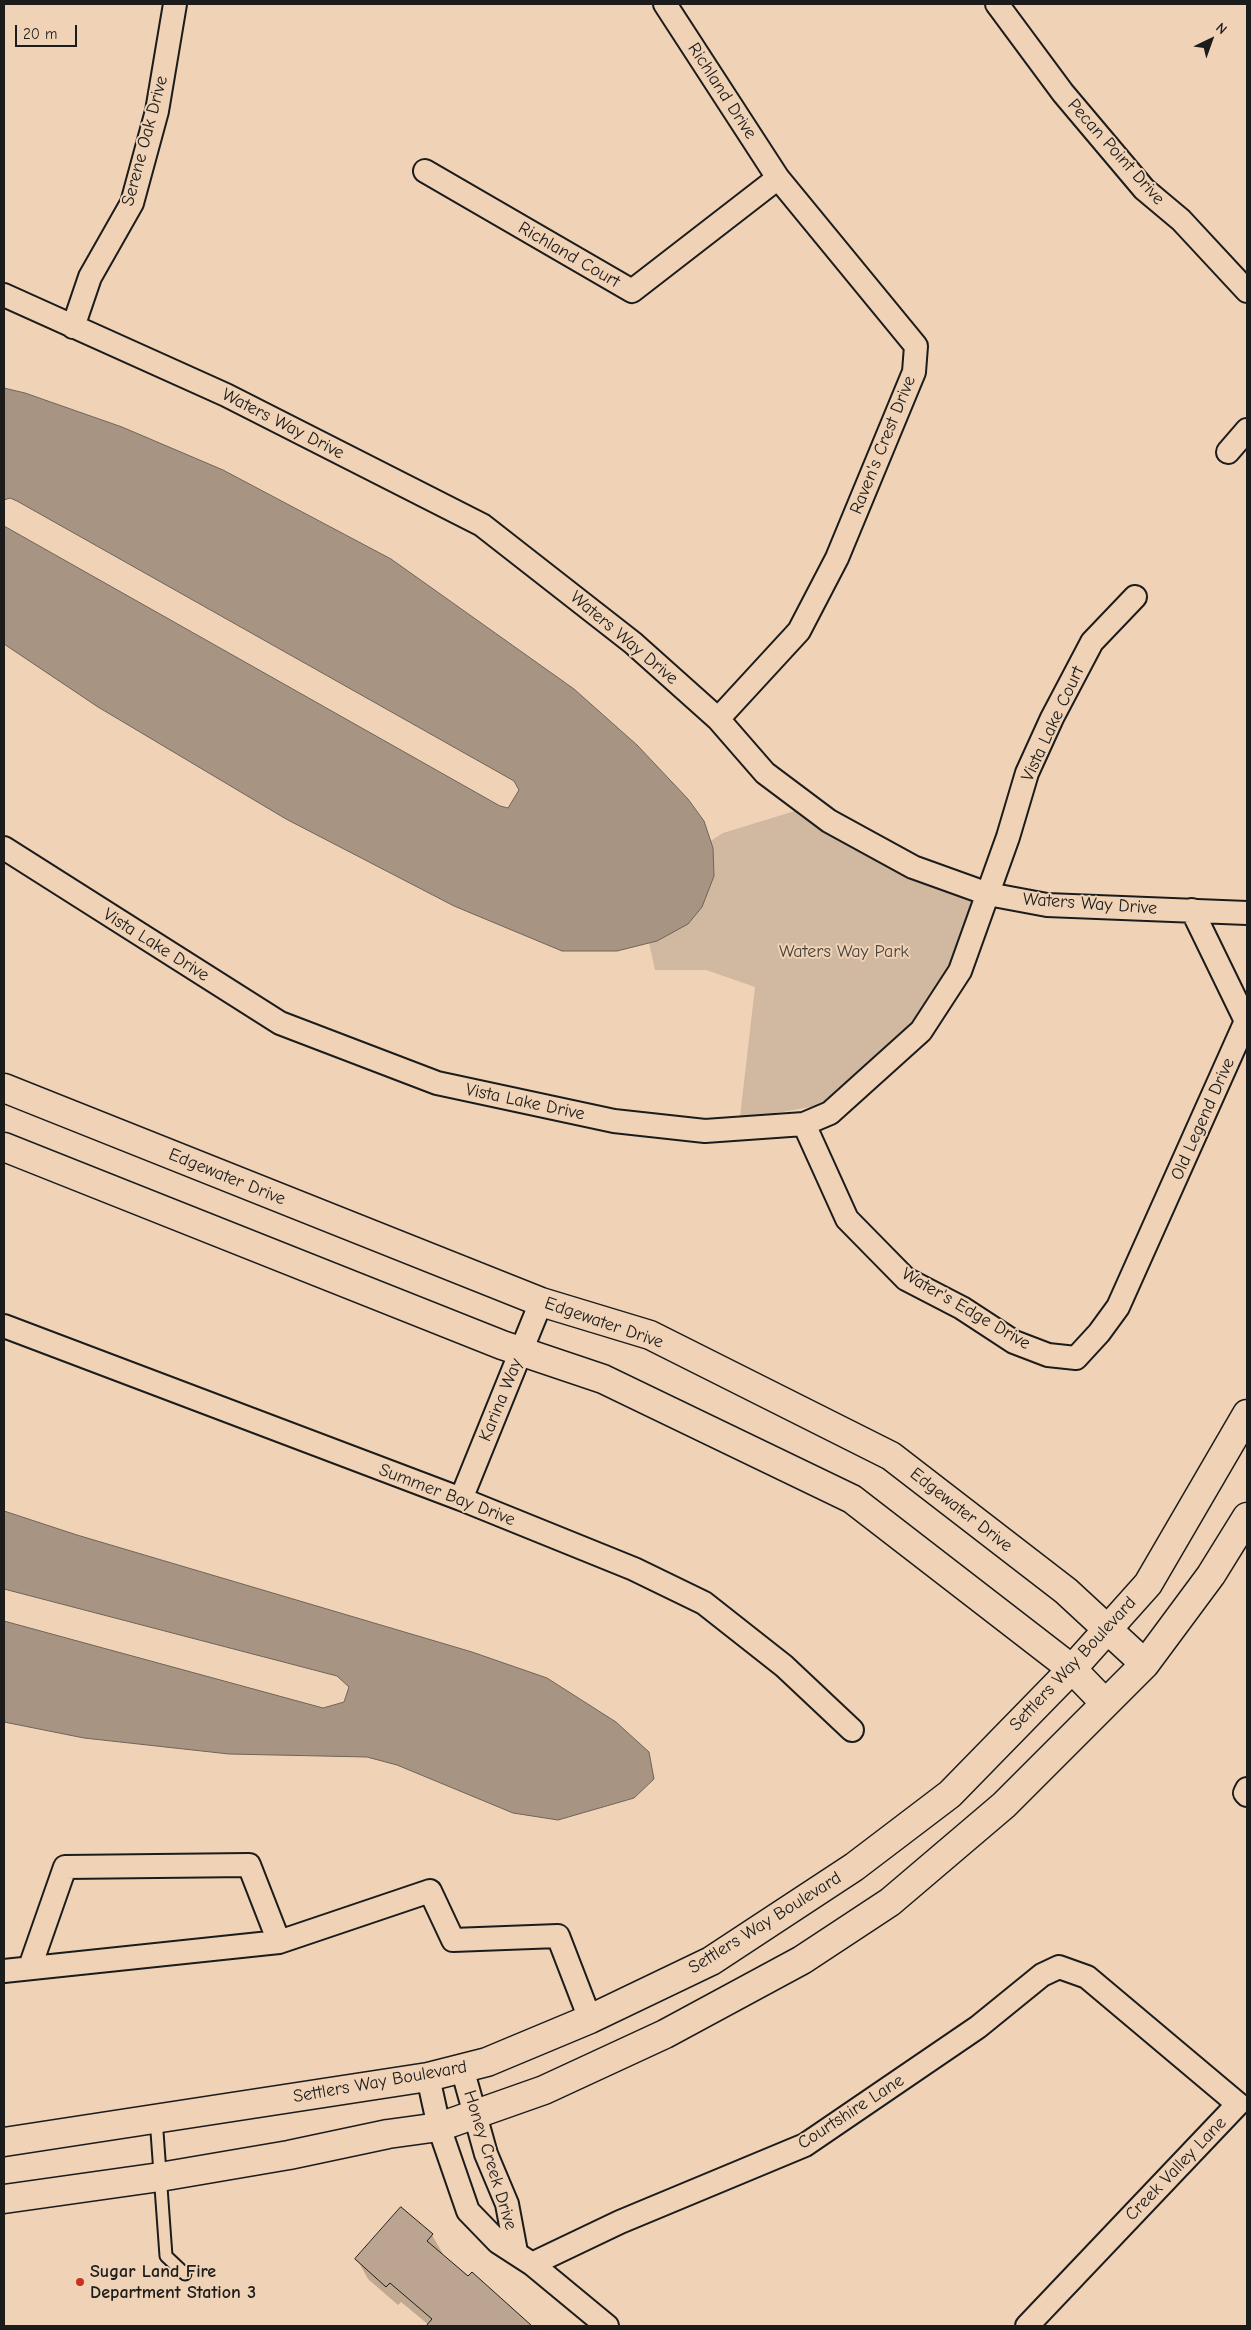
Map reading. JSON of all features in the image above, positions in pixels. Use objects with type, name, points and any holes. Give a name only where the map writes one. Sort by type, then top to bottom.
[{"type":"street","name":"Serene Oak Drive","points":[[73,327],[90,277],[132,203],[157,111],[175,4]]},
{"type":"street","name":"Richland Drive","points":[[665,4],[778,178]]},
{"type":"street","name":"Pecan Point Drive","points":[[997,4],[1063,93],[1144,188],[1181,220],[1247,291]]},
{"type":"street","name":"Richland Court","points":[[425,171],[632,291],[778,178]]},
{"type":"street","name":"Raven's Crest Drive","points":[[718,719],[799,631],[837,558],[914,372],[916,346],[778,178]]},
{"type":"street","name":"Waters Way Drive","points":[[4,295],[226,395],[482,524],[633,643],[718,719],[764,773],[829,821],[913,867],[988,894],[1047,905],[1247,913]]},
{"type":"street","points":[[1228,452],[1247,430]]},
{"type":"street","name":"Vista Lake Court","points":[[988,894],[1008,837],[1027,772],[1052,718],[1092,642],[1135,597]]},
{"type":"street","name":"Vista Lake Drive","points":[[4,848],[280,1023],[437,1084],[614,1122],[705,1131],[804,1124],[830,1113],[921,1031],[960,971],[988,894]]},
{"type":"street","name":"Old Legend Drive","points":[[1133,1274],[1247,1020],[1192,910]]},
{"type":"street","name":"Edgewater Drive","points":[[4,1088],[541,1302],[650,1335],[891,1456],[1066,1591],[1145,1664]]},
{"type":"street","name":"Water's Edge Drive","points":[[804,1124],[847,1220],[906,1279],[962,1308],[1014,1342],[1048,1355],[1076,1358],[1100,1333],[1118,1307],[1133,1274]]},
{"type":"street","points":[[4,1147],[521,1351],[603,1379],[852,1499],[1072,1669],[1105,1703]]},
{"type":"street","name":"Karina Way","points":[[461,1499],[541,1302]]},
{"type":"street","name":"Summer Bay Drive","points":[[4,1326],[461,1499],[634,1569],[704,1603],[784,1666],[852,1730]]},
{"type":"street","name":"Settlers Way Boulevard","points":[[4,2142],[428,2077],[487,2062],[590,2019],[711,1961],[854,1867],[950,1794],[1072,1669],[1148,1584],[1247,1414]]},
{"type":"street","points":[[4,2199],[160,2177],[289,2155],[388,2134],[439,2127],[544,2090],[665,2034],[802,1960],[890,1902],[1004,1805],[1145,1664],[1211,1575],[1247,1516]]},
{"type":"street","points":[[30,1967],[65,1867],[249,1865],[279,1942]]},
{"type":"street","points":[[4,1971],[279,1942],[430,1891],[453,1940],[558,1936],[590,2019]]},
{"type":"street","name":"Courtshire Lane","points":[[524,2258],[629,2218],[805,2145],[978,2028],[1042,1975],[1059,1967],[1087,1977],[1141,2023]]},
{"type":"street","name":"Creek Valley Lane","points":[[1027,2326],[1238,2104],[1141,2023]]},
{"type":"street","name":"Honey Creek Drive","points":[[462,2068],[486,2154],[507,2204],[524,2258]]},
{"type":"street","name":"Honey Creek Drive","points":[[428,2077],[439,2127],[468,2211],[498,2242],[524,2258],[607,2326]]},
{"type":"lane","points":[[156,2118],[166,2256],[185,2274]]},
{"type":"green space","name":"Waters Way Park","points":[[798,810],[825,831],[909,878],[975,903],[949,970],[910,1026],[857,1076],[822,1105],[765,1115],[740,1117],[755,987],[706,970],[655,970],[645,924],[698,849],[723,833]]},
{"type":"shaded area","points":[[4,388],[25,393],[122,427],[223,470],[391,559],[574,689],[637,745],[688,799],[704,821],[713,848],[714,876],[702,907],[688,924],[657,941],[617,951],[562,951],[454,906],[286,819],[98,707],[4,644],[4,526],[500,806],[508,808],[519,790],[514,781],[17,501],[10,498],[4,500]]},
{"type":"shaded area","points":[[4,1511],[77,1535],[472,1652],[547,1678],[616,1722],[649,1752],[654,1779],[634,1798],[558,1820],[513,1813],[397,1765],[367,1757],[229,1754],[84,1738],[4,1722],[4,1621],[323,1708],[344,1702],[349,1687],[337,1676],[4,1589]]},
{"type":"building","points":[[401,2207],[433,2234],[427,2241],[468,2276],[472,2272],[532,2326],[426,2326],[432,2319],[390,2283],[386,2287],[355,2259]]},
{"type":"place","name":"Sugar Land Fire Department Station 3","points":[[80,2282]]}]
